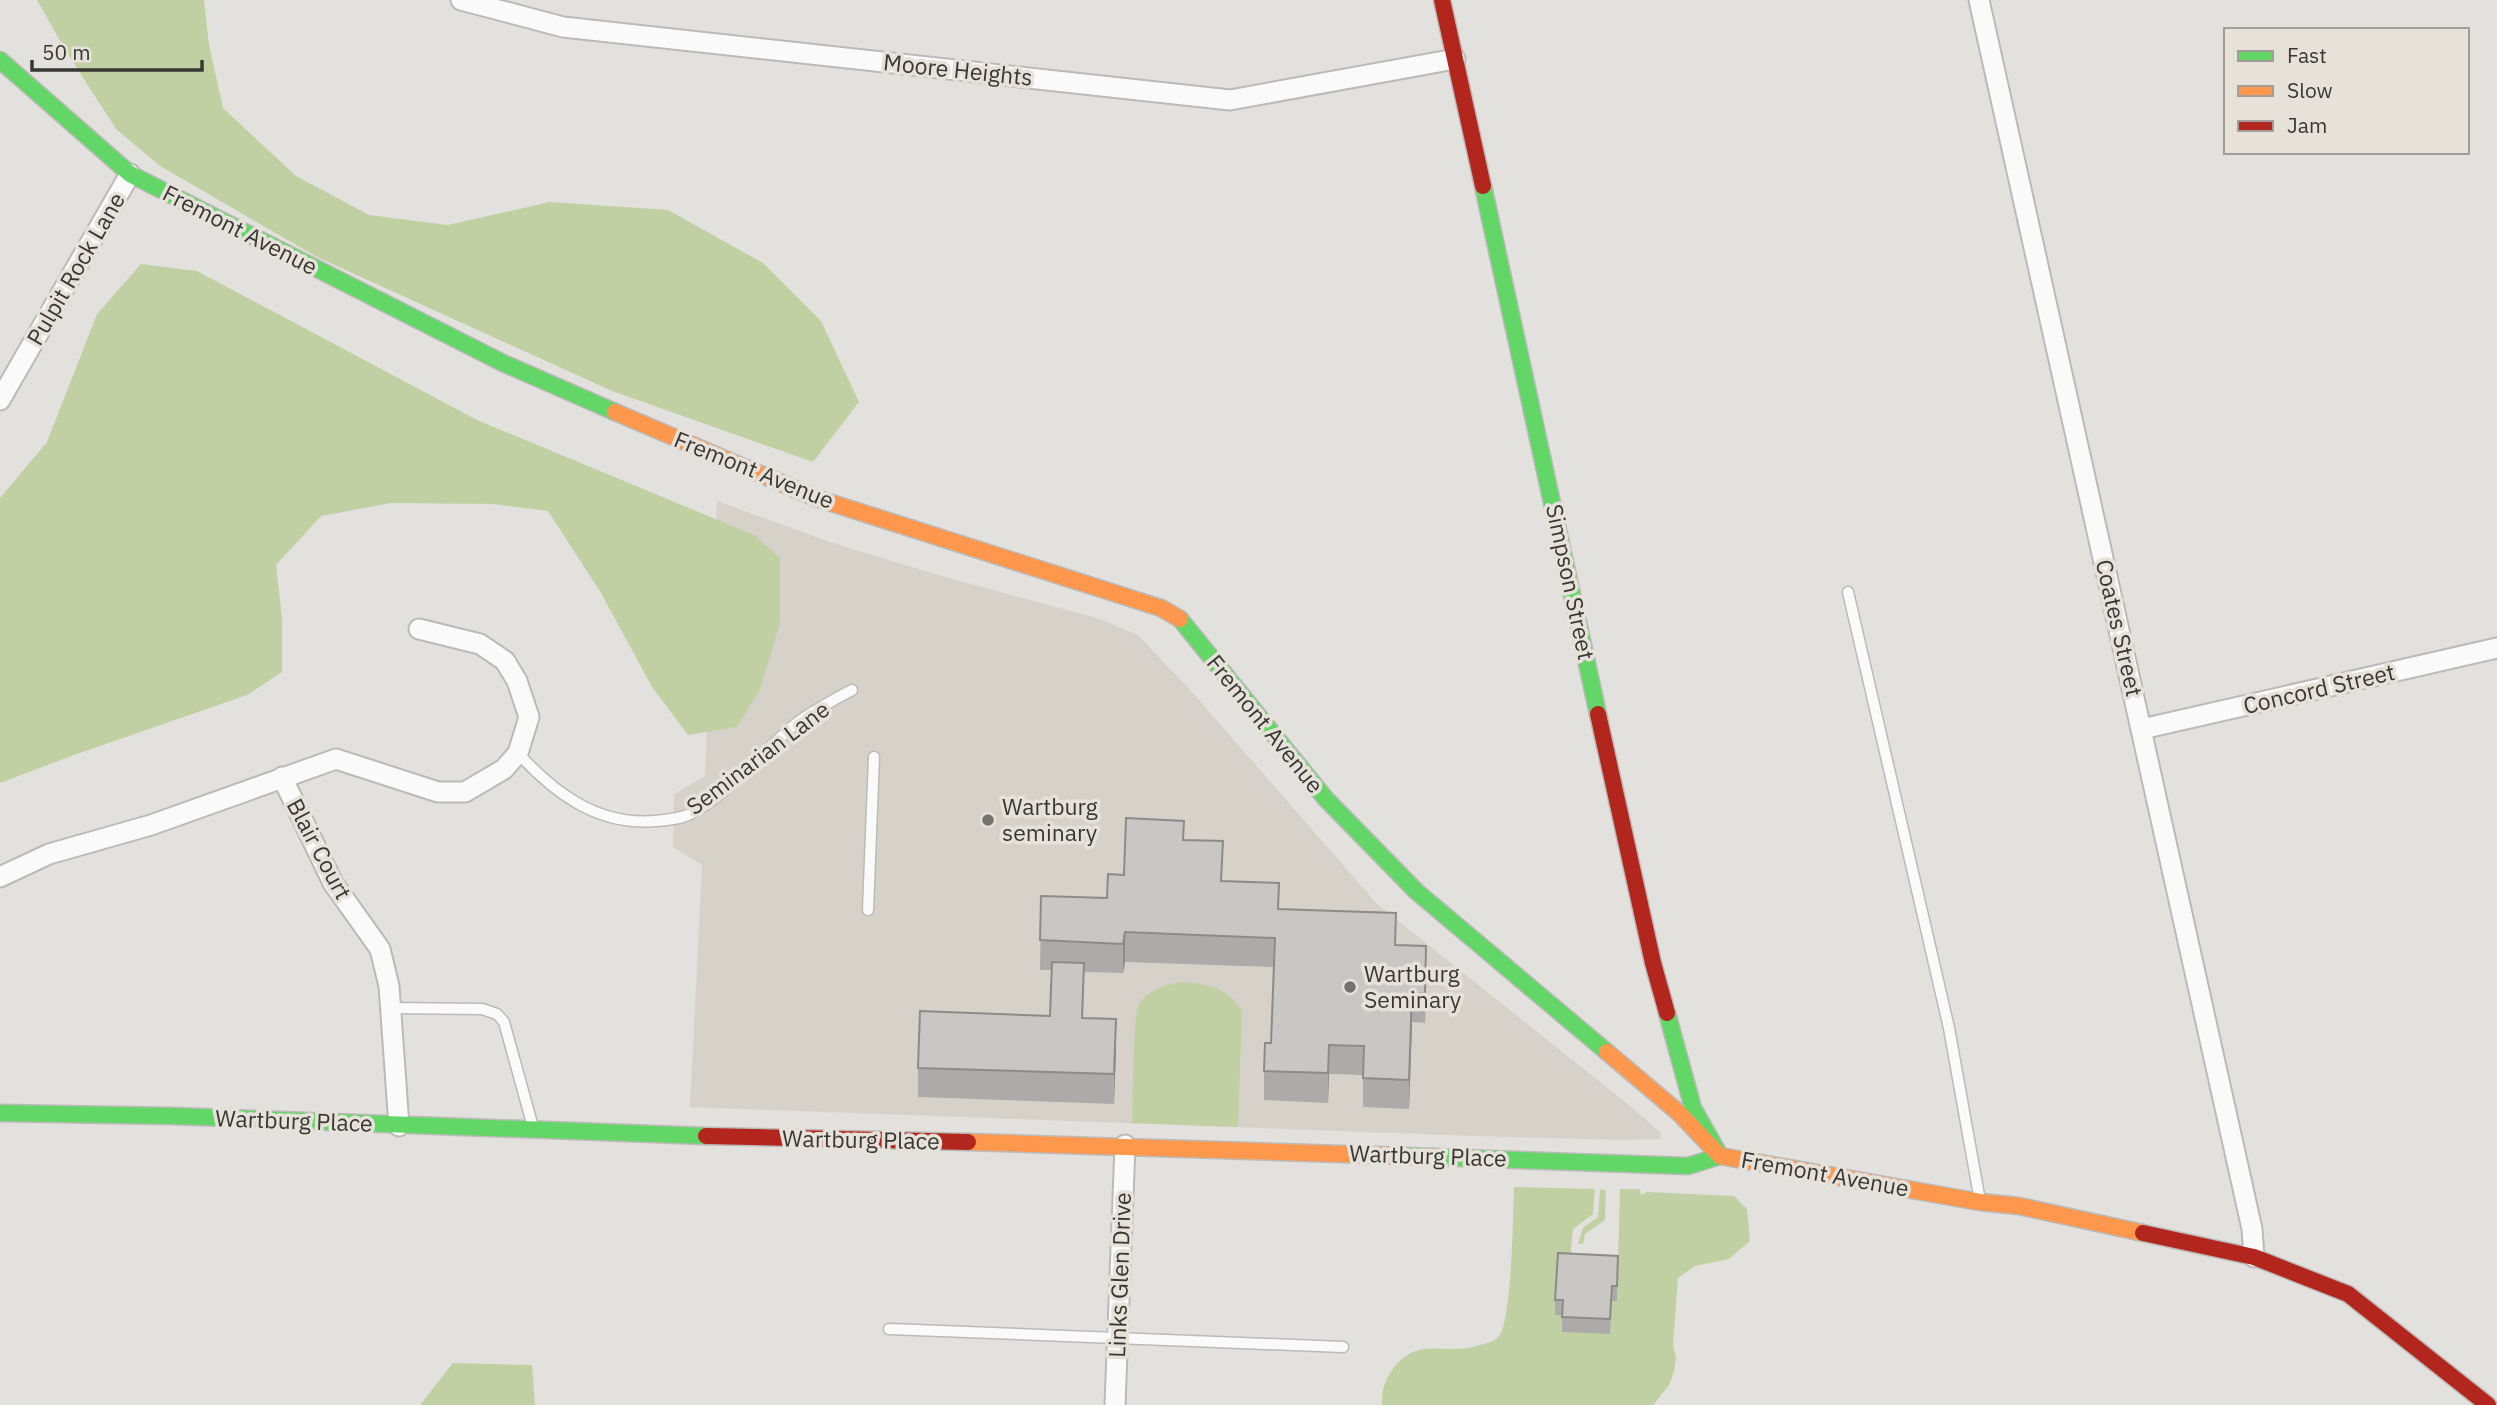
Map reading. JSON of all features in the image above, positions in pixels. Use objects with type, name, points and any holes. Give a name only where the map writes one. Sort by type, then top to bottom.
[{"type":"street","name":"Moore Heights","points":[[461,0],[563,27],[1230,100],[1455,59]]},
{"type":"street","name":"Simpson Street","points":[[1442,0],[1653,963],[1693,1108],[1720,1156]]},
{"type":"street","name":"Coates Street","points":[[1979,0],[2252,1229],[2254,1257]]},
{"type":"street","name":"Fremont Avenue","points":[[0,60],[130,174],[503,363],[804,493],[1161,608],[1181,620],[1325,798],[1417,892],[1679,1113],[1720,1156],[1980,1202],[2019,1206],[2254,1257],[2348,1294],[2488,1405]]},
{"type":"street","name":"Pulpit Rock Lane","points":[[0,400],[130,174]]},
{"type":"street","points":[[282,778],[336,759],[438,792],[465,792],[504,769],[518,753],[528,718],[517,681],[505,662],[480,644],[419,629]]},
{"type":"street","name":"Concord Street","points":[[2142,729],[2497,648]]},
{"type":"street","name":"Blair Court","points":[[0,877],[48,854],[151,825],[282,778],[333,883],[380,949],[389,986],[399,1126]]},
{"type":"street","name":"Wartburg Place","points":[[0,1113],[173,1116],[757,1138],[1125,1145],[1688,1166],[1720,1156]]},
{"type":"street","name":"Links Glen Drive","points":[[1115,1405],[1125,1145]]},
{"type":"lane","points":[[1848,592],[1949,1028],[1980,1202]]},
{"type":"lane","name":"Seminarian Lane","points":[[518,753],[563,797],[591,811],[618,819],[643,822],[668,820],[691,814],[719,793],[796,724],[821,706],[852,690]]},
{"type":"lane","points":[[869,910],[874,757]]},
{"type":"lane","points":[[391,1008],[482,1009],[497,1014],[504,1022],[534,1130]]},
{"type":"lane","points":[[889,1329],[1343,1348]]},
{"type":"shaded area","name":"Wartburg seminary","points":[[717,501],[830,542],[938,575],[1100,619],[1138,635],[1191,691],[1377,904],[1629,1105],[1660,1132],[1661,1138],[1618,1140],[1476,1136],[690,1107],[702,865],[673,847],[674,794],[705,776]]},
{"type":"green space","points":[[37,0],[204,0],[209,45],[223,108],[296,176],[369,215],[448,225],[550,202],[668,210],[763,263],[821,321],[859,402],[813,462],[612,391],[317,257],[160,166],[116,129]]},
{"type":"green space","points":[[141,264],[197,271],[477,420],[754,535],[780,558],[780,623],[760,690],[737,727],[688,735],[652,687],[601,593],[548,511],[492,504],[391,503],[321,516],[276,565],[282,618],[282,672],[247,695],[0,783],[0,498],[47,442],[97,314]]},
{"type":"green space","points":[[1181,982],[1216,988],[1231,997],[1242,1011],[1238,1127],[1132,1123],[1134,1041],[1139,1004],[1152,992]]},
{"type":"green space","points":[[1514,1187],[1595,1189],[1593,1214],[1573,1229],[1569,1269],[1555,1314],[1563,1315],[1562,1332],[1610,1333],[1612,1301],[1617,1301],[1620,1189],[1640,1189],[1641,1195],[1647,1192],[1734,1196],[1747,1209],[1750,1241],[1729,1259],[1695,1266],[1678,1278],[1673,1345],[1676,1357],[1674,1372],[1669,1385],[1653,1405],[1382,1405],[1385,1382],[1402,1359],[1412,1353],[1432,1348],[1467,1348],[1490,1342],[1499,1336],[1507,1310]]},
{"type":"green space","points":[[1600,1189],[1606,1190],[1605,1220],[1585,1234],[1583,1244],[1578,1244],[1583,1228],[1598,1217]]},
{"type":"green space","points":[[453,1363],[532,1365],[535,1405],[420,1405]]},
{"type":"building","name":"Wartburg Seminary","points":[[1126,818],[1184,821],[1183,840],[1223,841],[1221,881],[1279,883],[1278,909],[1396,913],[1395,945],[1426,946],[1425,993],[1412,993],[1409,1080],[1363,1078],[1364,1046],[1329,1045],[1328,1073],[1264,1071],[1265,1043],[1271,1043],[1275,938],[1125,932],[1123,944],[1040,940],[1041,896],[1107,898],[1108,874],[1124,875]]},
{"type":"building","points":[[1052,962],[1084,963],[1082,1018],[1116,1019],[1114,1074],[918,1068],[920,1011],[1050,1016]]},
{"type":"building","points":[[1558,1253],[1618,1256],[1617,1286],[1612,1286],[1610,1319],[1562,1317],[1563,1300],[1555,1300]]},
{"type":"traffic: fast","points":[[0,60],[130,174],[503,363],[615,412]]},
{"type":"traffic: fast","points":[[1483,186],[1598,714]]},
{"type":"traffic: fast","points":[[1180,619],[1325,798],[1417,892],[1607,1052]]},
{"type":"traffic: fast","points":[[1405,1156],[1688,1166],[1720,1156],[1693,1108],[1667,1013]]},
{"type":"traffic: fast","points":[[0,1113],[173,1116],[706,1136]]},
{"type":"traffic: slow","points":[[615,412],[816,498],[1161,608],[1180,619]]},
{"type":"traffic: slow","points":[[1607,1052],[1679,1113],[1720,1156],[1980,1202],[2019,1206],[2143,1233]]},
{"type":"traffic: slow","points":[[968,1142],[1405,1156]]},
{"type":"traffic: jam","points":[[1442,0],[1483,186]]},
{"type":"traffic: jam","points":[[1598,714],[1653,963],[1667,1013]]},
{"type":"traffic: jam","points":[[706,1136],[968,1142]]},
{"type":"traffic: jam","points":[[2143,1233],[2254,1257],[2348,1294],[2488,1405]]},
{"type":"place","name":"Wartburg seminary","points":[[988,820]]},
{"type":"place","name":"Wartburg Seminary","points":[[1350,987]]}]
